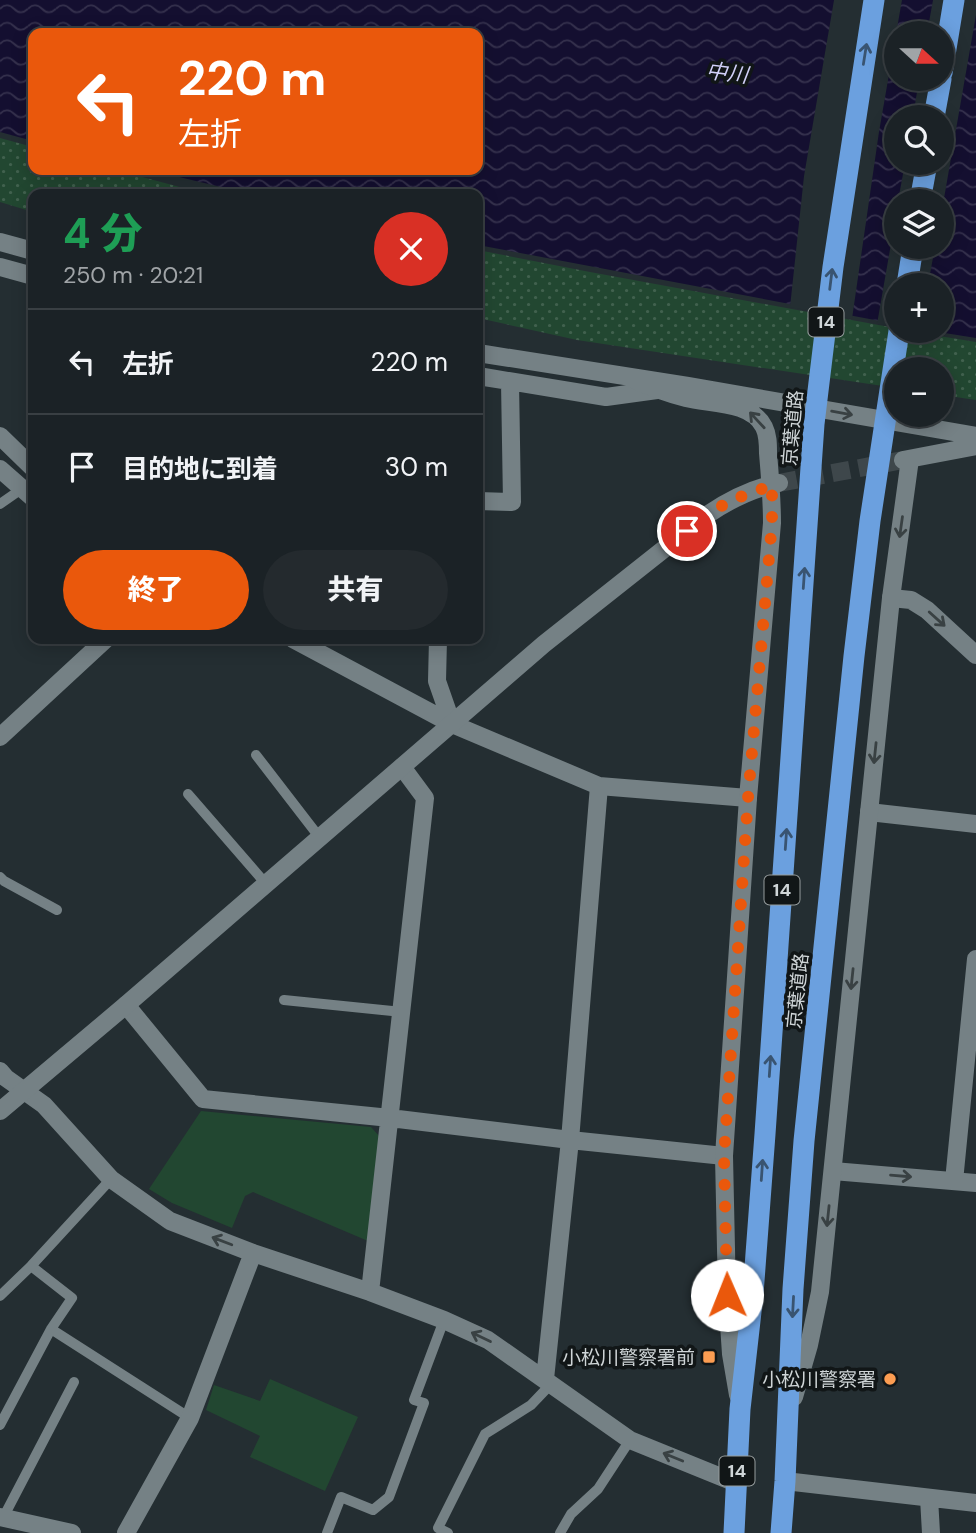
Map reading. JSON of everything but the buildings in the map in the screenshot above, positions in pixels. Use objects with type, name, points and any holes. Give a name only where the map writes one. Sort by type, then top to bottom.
[{"type":"highway","name":"京葉道路","points":[[734,1533],[740,1409],[753,1294],[816,411],[834,254],[874,0]]},
{"type":"highway","points":[[951,21],[954,0]]},
{"type":"highway","name":"京葉道路","points":[[781,1533],[793,1289],[804,1141],[854,656],[870,521],[897,343]]},
{"type":"street","points":[[0,242],[28,250]]},
{"type":"street","points":[[0,267],[28,274]]},
{"type":"street","points":[[483,354],[976,436]]},
{"type":"street","points":[[483,377],[606,397],[657,390]]},
{"type":"street","points":[[630,378],[688,399],[737,407],[750,412],[761,421],[767,435],[775,484],[748,798],[724,1156],[727,1295],[730,1342],[740,1409]]},
{"type":"street","points":[[483,501],[512,502],[510,382]]},
{"type":"street","points":[[0,436],[28,463]]},
{"type":"street","points":[[788,1417],[809,1345],[820,1292],[907,460],[976,446]]},
{"type":"street","points":[[0,469],[28,493]]},
{"type":"street","points":[[0,1111],[126,1006],[544,644],[707,515],[727,502],[775,484]]},
{"type":"street","points":[[891,598],[911,600],[927,610],[976,655]]},
{"type":"street","points":[[0,737],[101,644]]},
{"type":"street","points":[[302,644],[452,724],[599,786],[748,798]]},
{"type":"street","points":[[438,644],[437,681],[452,724]]},
{"type":"street","points":[[370,1292],[425,798],[402,767]]},
{"type":"street","points":[[548,1381],[599,786]]},
{"type":"street","points":[[869,812],[976,824]]},
{"type":"street","points":[[954,1181],[974,1008],[976,958]]},
{"type":"street","points":[[126,1006],[203,1099],[724,1156]]},
{"type":"street","points":[[0,1071],[44,1105],[111,1179],[170,1221],[253,1253],[370,1292],[488,1340],[630,1440],[736,1483]]},
{"type":"street","points":[[833,1171],[976,1183]]},
{"type":"street","points":[[126,1533],[190,1418],[253,1253]]},
{"type":"street","points":[[785,1481],[976,1503]]},
{"type":"street","points":[[929,1498],[932,1533]]},
{"type":"street","points":[[2,1518],[72,1533]]},
{"type":"lane","points":[[0,504],[28,493]]},
{"type":"lane","points":[[256,755],[320,838]]},
{"type":"lane","points":[[188,794],[266,884]]},
{"type":"lane","points":[[0,877],[57,910]]},
{"type":"lane","points":[[284,1000],[402,1012]]},
{"type":"lane","points":[[0,1296],[111,1179]]},
{"type":"lane","points":[[0,1425],[51,1329],[72,1298],[31,1266]]},
{"type":"lane","points":[[327,1533],[341,1497],[373,1510],[389,1497],[424,1403],[414,1399],[444,1320]]},
{"type":"lane","points":[[51,1329],[190,1418]]},
{"type":"lane","points":[[2,1518],[74,1381]]},
{"type":"lane","points":[[448,1533],[438,1528],[485,1434],[531,1405],[548,1381]]},
{"type":"lane","points":[[560,1533],[571,1514],[598,1489],[630,1440]]},
{"type":"green space","points":[[0,138],[28,146],[28,175],[135,175],[187,189],[28,189],[28,210],[0,202]]},
{"type":"green space","points":[[483,251],[884,326],[884,343],[954,343],[954,338],[976,342],[976,400],[954,397],[954,357],[884,357],[884,386],[577,340],[483,319]]},
{"type":"green space","points":[[201,1111],[371,1127],[380,1137],[368,1241],[253,1192],[245,1196],[232,1228],[172,1203],[149,1189]]},
{"type":"green space","points":[[270,1379],[358,1417],[325,1491],[250,1457],[260,1436],[206,1410],[214,1385],[260,1401]]},
{"type":"water","name":"中川","points":[[0,0],[976,0],[976,338],[954,334],[954,273],[884,273],[884,322],[483,246],[483,189],[229,189],[171,175],[483,175],[483,28],[28,28],[28,140],[0,132]]},
{"type":"pier","points":[[834,0],[902,0],[898,21],[884,21],[884,91],[886,91],[852,319],[790,307],[804,176]]},
{"type":"pier","points":[[933,0],[976,0],[976,15],[954,141],[954,105],[915,105],[917,91],[954,91],[954,21],[929,21]]},
{"type":"pier","points":[[903,175],[948,175],[946,189],[900,189]]},
{"type":"pier","points":[[888,259],[933,259],[930,273],[886,273]]},
{"type":"pier","points":[[884,284],[884,325],[877,324]]},
{"type":"tunnel","points":[[779,483],[903,460]]},
{"type":"place","name":"小松川警察署前","points":[[709,1357]]},
{"type":"place","name":"小松川警察署","points":[[890,1379]]},
{"type":"route","points":[[687,531],[727,502],[772,485],[772,523],[748,798],[724,1156],[727,1295]]}]
